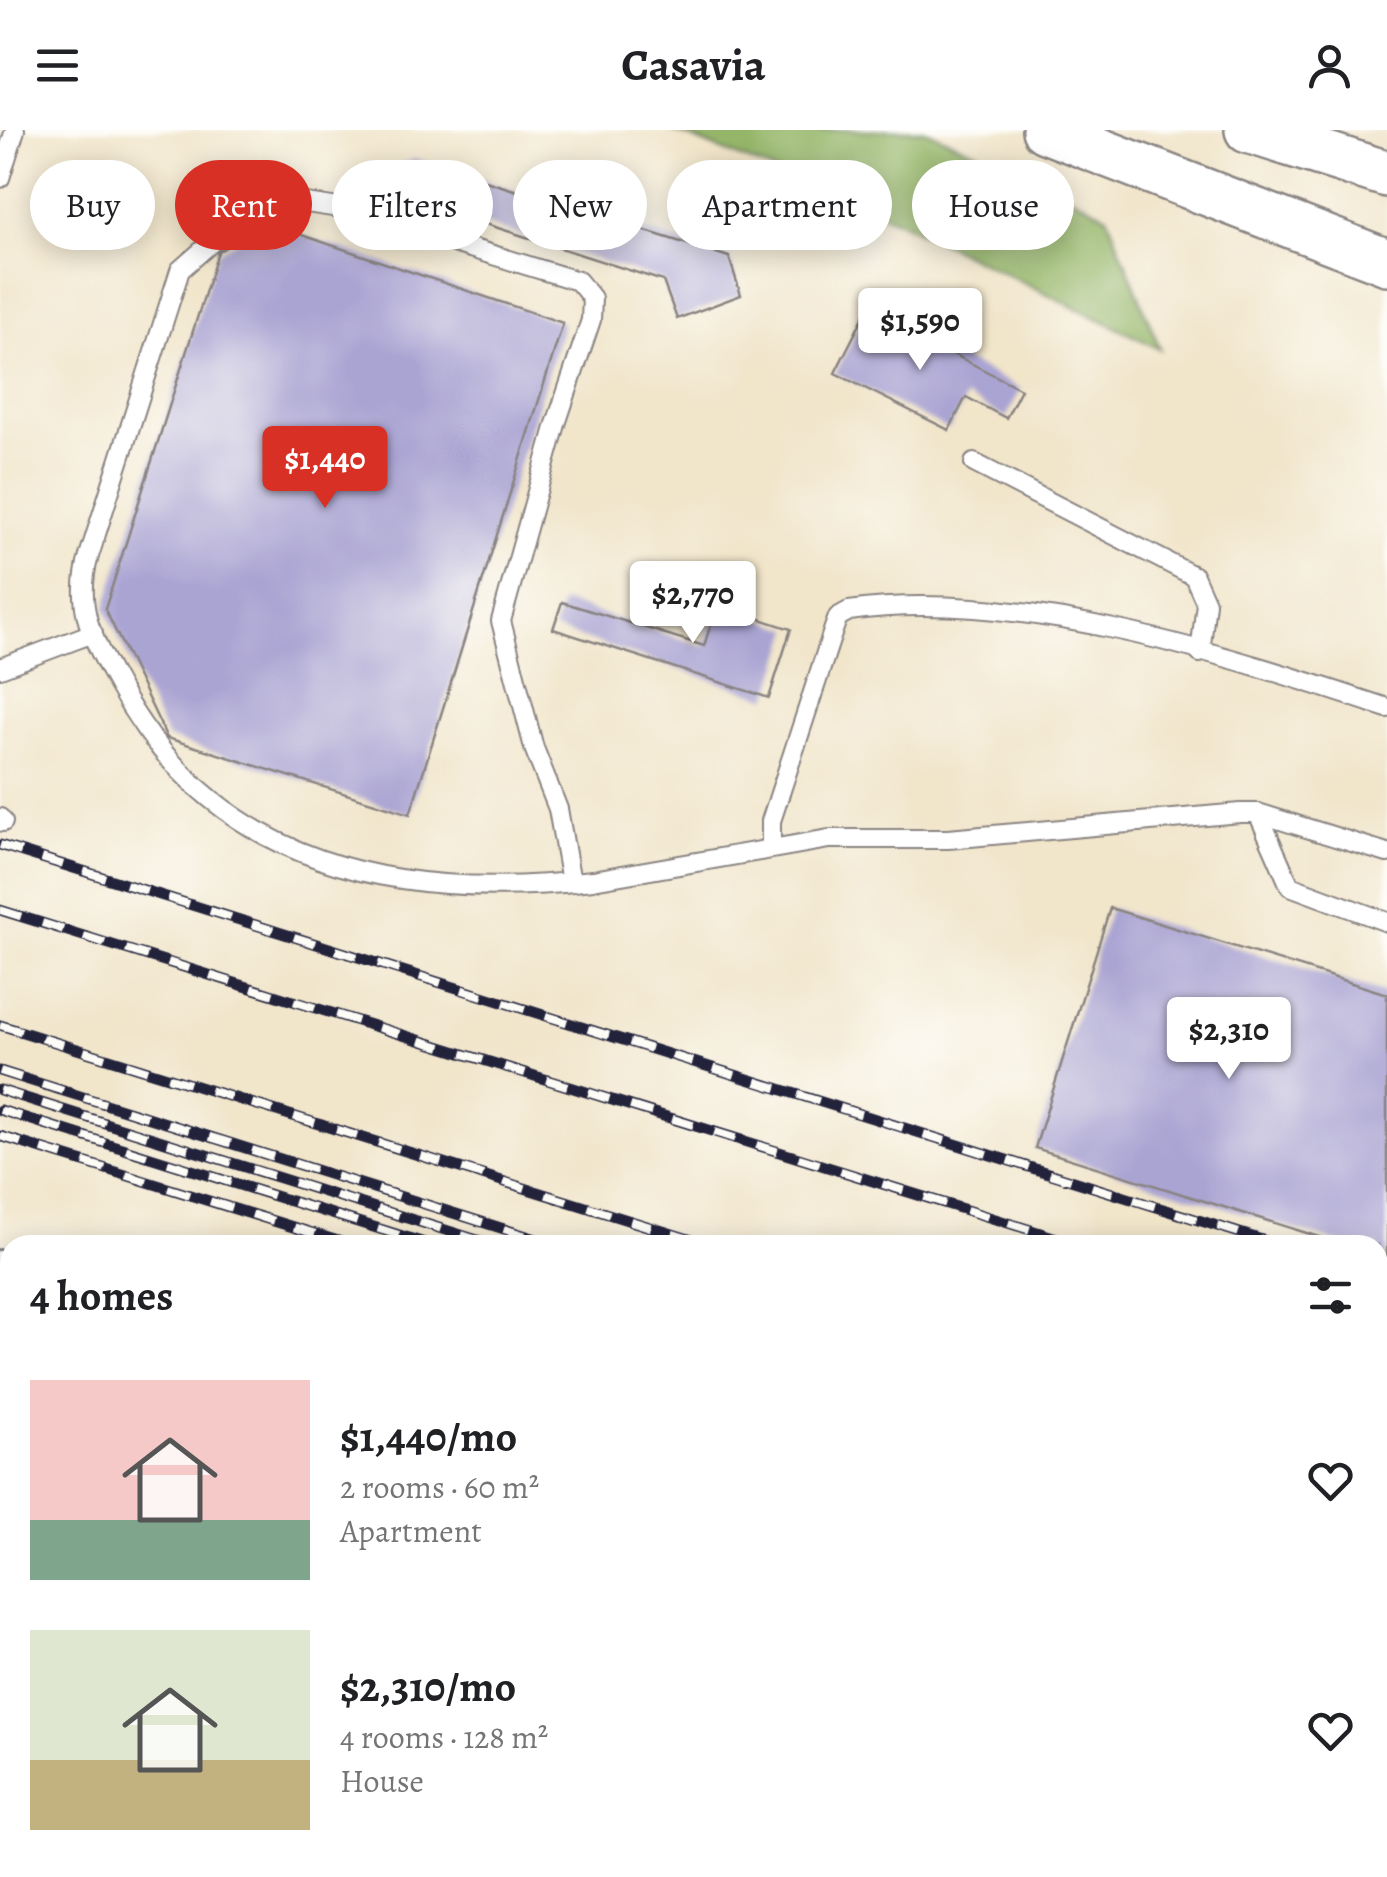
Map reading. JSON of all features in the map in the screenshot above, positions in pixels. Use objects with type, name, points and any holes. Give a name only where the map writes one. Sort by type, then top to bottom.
[{"type":"main road","points":[[1045,130],[1387,262]]},
{"type":"main road","points":[[1248,130],[1387,174]]},
{"type":"lane","points":[[0,178],[16,130]]},
{"type":"lane","points":[[571,882],[558,809],[534,748],[501,621],[556,424],[591,320],[592,298],[578,282],[324,204],[276,204],[215,236],[180,270],[89,556],[81,595],[94,633],[131,709],[160,753],[194,788],[256,832],[306,854],[385,875],[468,884],[571,882],[770,846],[860,836],[948,839],[1258,813],[1387,853]]},
{"type":"lane","points":[[974,462],[1194,576],[1205,591],[1206,603],[1200,653]]},
{"type":"lane","points":[[770,846],[771,821],[843,613],[1018,611],[1200,653],[1387,708]]},
{"type":"lane","points":[[0,668],[94,633]]},
{"type":"lane","points":[[1258,813],[1290,886],[1387,922]]},
{"type":"green space","points":[[671,130],[925,130],[995,160],[912,160],[912,228],[892,218],[892,160],[746,160]]},
{"type":"green space","points":[[1074,198],[1107,216],[1160,349],[957,250],[1074,250]]},
{"type":"building","points":[[493,183],[513,190],[513,233],[493,226]]},
{"type":"building","points":[[647,231],[667,238],[667,250],[707,250],[729,257],[741,295],[677,319],[663,281],[566,250],[647,250]]},
{"type":"building","points":[[312,238],[332,245],[332,250],[346,250],[563,323],[410,814],[167,738],[105,609],[218,252],[312,250]]},
{"type":"building","points":[[867,310],[1021,389],[1006,418],[966,397],[949,430],[835,373]]},
{"type":"building","points":[[562,602],[704,646],[717,605],[791,629],[769,698],[553,629]]},
{"type":"building","points":[[1110,908],[1387,994],[1387,1235],[1313,1235],[1035,1148]]},
{"type":"railway","points":[[0,845],[1246,1235]]},
{"type":"railway","points":[[0,910],[1047,1235]]},
{"type":"railway","points":[[0,1025],[676,1235]]},
{"type":"railway","points":[[0,1071],[523,1235]]},
{"type":"railway","points":[[0,1090],[461,1235]]},
{"type":"railway","points":[[0,1110],[399,1235]]},
{"type":"railway","points":[[0,1136],[319,1235]]}]
